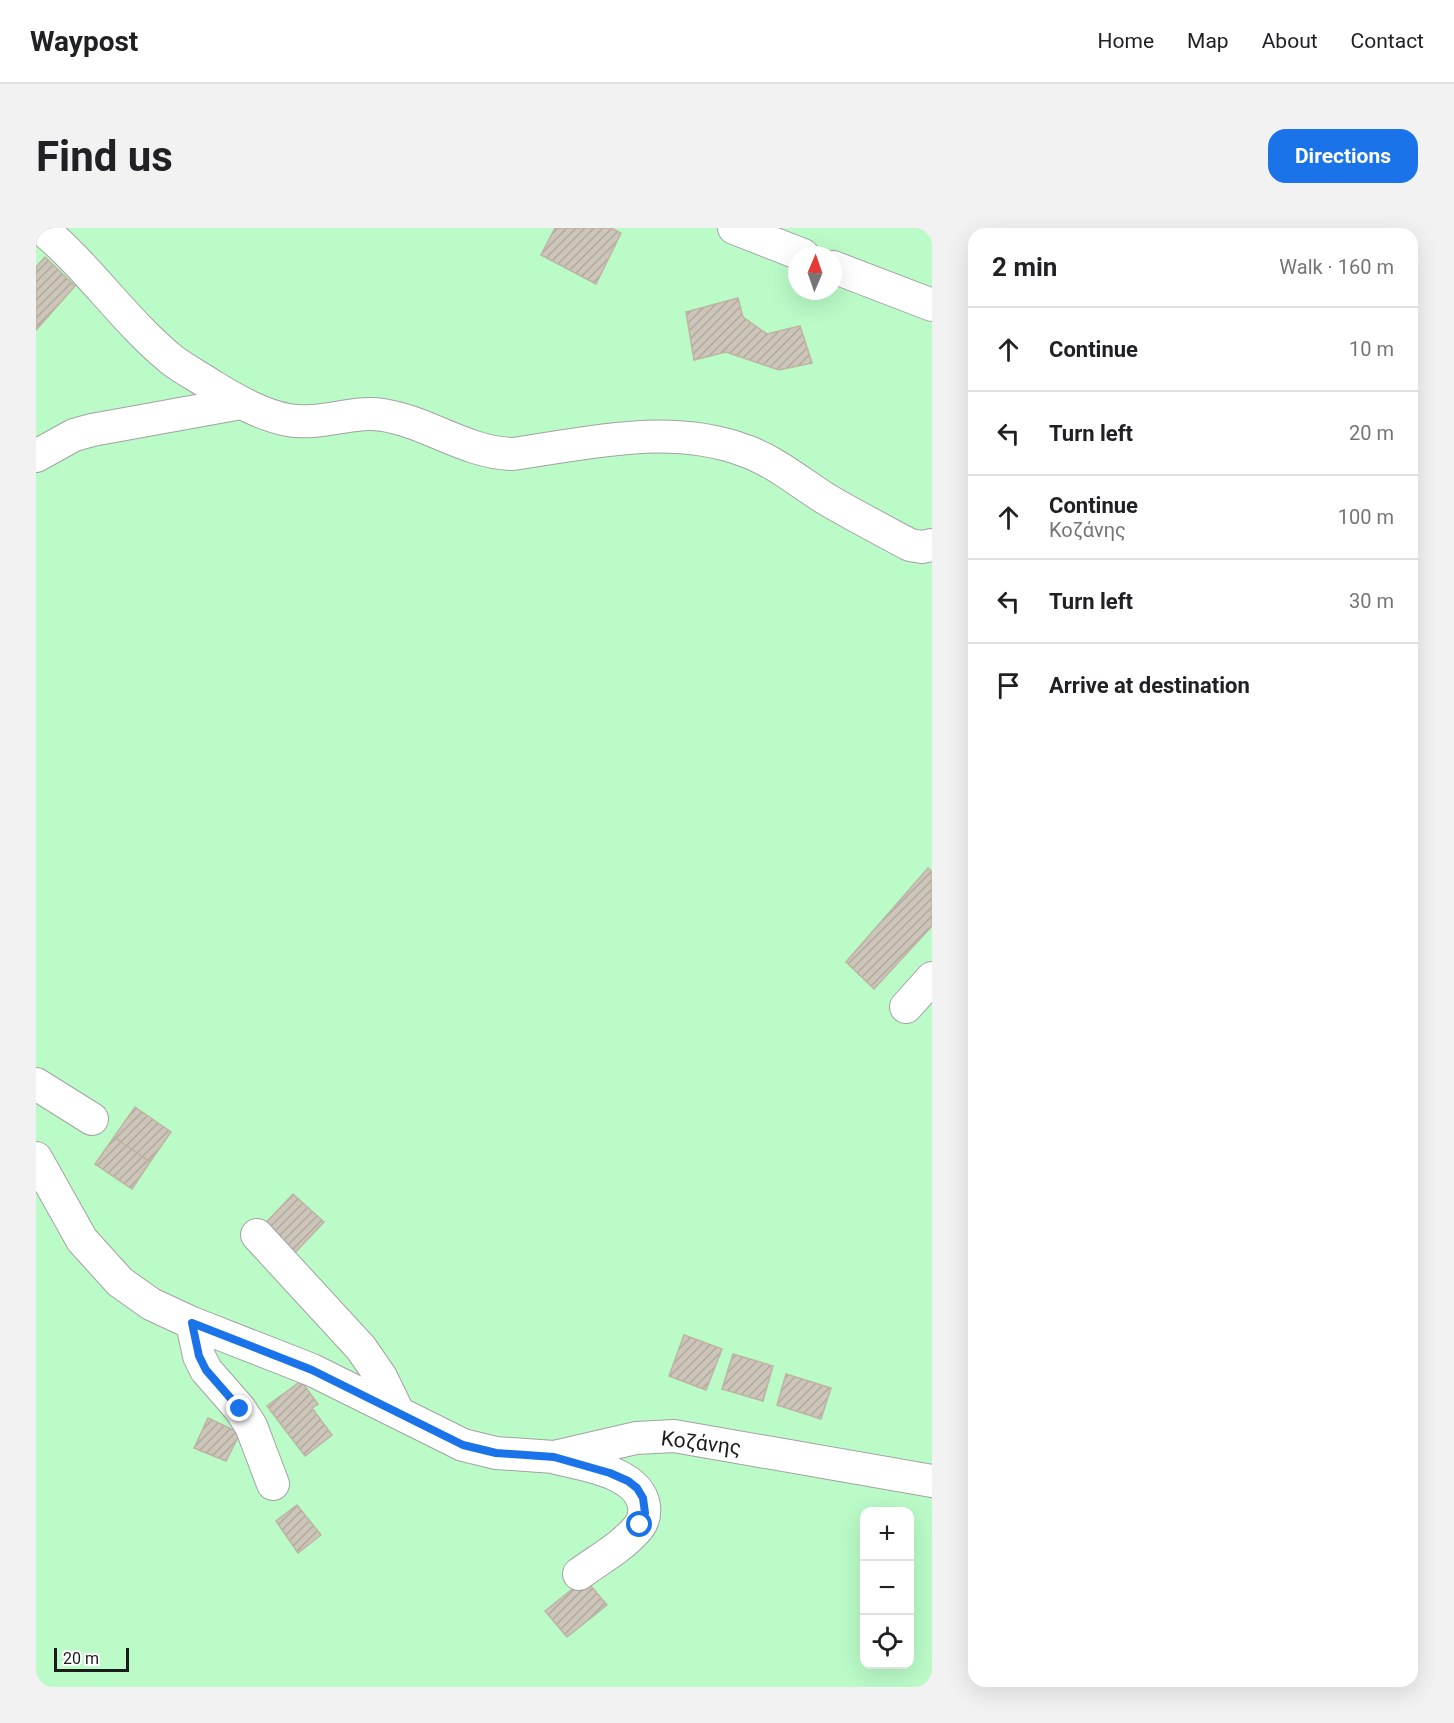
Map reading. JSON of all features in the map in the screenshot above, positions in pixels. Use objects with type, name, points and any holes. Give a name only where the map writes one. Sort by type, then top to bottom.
[{"type":"street","points":[[41,228],[66,250],[128,318],[173,360],[241,404],[298,422],[366,414],[389,416],[481,450],[496,453],[513,453],[640,436],[713,442],[762,458],[827,500],[910,545],[922,547],[932,545]]},
{"type":"street","points":[[734,228],[788,249]]},
{"type":"street","points":[[842,270],[932,305]]},
{"type":"street","points":[[36,456],[75,435],[92,430],[241,404]]},
{"type":"street","points":[[906,1007],[932,978]]},
{"type":"street","points":[[36,1084],[92,1119]]},
{"type":"street","name":"Κοζάνης","points":[[36,1158],[82,1240],[120,1282],[151,1304],[192,1323],[312,1370],[463,1445],[496,1453],[554,1457],[636,1438],[674,1436],[932,1481]]},
{"type":"street","points":[[257,1235],[361,1348],[381,1377],[398,1412]]},
{"type":"street","points":[[192,1323],[206,1370],[240,1409],[251,1426],[273,1484]]},
{"type":"street","points":[[554,1457],[610,1473],[628,1481],[637,1488],[643,1498],[645,1513],[640,1525],[629,1537],[579,1574]]},
{"type":"green space","points":[[36,228],[932,228],[932,1687],[36,1687]]},
{"type":"building","points":[[555,228],[611,228],[621,233],[596,284],[541,255]]},
{"type":"building","points":[[45,257],[75,286],[36,330],[36,267]]},
{"type":"building","points":[[738,298],[743,317],[767,334],[800,326],[812,363],[779,370],[726,352],[694,360],[686,312]]},
{"type":"building","points":[[928,868],[932,872],[932,926],[874,989],[846,962]]},
{"type":"building","points":[[135,1107],[171,1132],[150,1162],[114,1137]]},
{"type":"building","points":[[114,1137],[150,1162],[132,1189],[95,1164]]},
{"type":"building","points":[[293,1194],[324,1222],[290,1258],[260,1229]]},
{"type":"building","points":[[684,1335],[722,1349],[706,1390],[669,1376]]},
{"type":"building","points":[[733,1354],[773,1366],[763,1401],[722,1389]]},
{"type":"building","points":[[786,1374],[831,1388],[821,1419],[777,1405]]},
{"type":"building","points":[[301,1381],[318,1404],[312,1408],[332,1435],[305,1456],[267,1406]]},
{"type":"building","points":[[208,1418],[240,1433],[226,1461],[194,1448]]},
{"type":"building","points":[[297,1505],[321,1535],[298,1553],[276,1521]]},
{"type":"building","points":[[585,1579],[607,1605],[567,1637],[545,1611]]},
{"type":"route","points":[[240,1409],[206,1370],[199,1356],[192,1323],[312,1370],[463,1445],[496,1453],[554,1457],[610,1473],[628,1481],[637,1488],[643,1498],[645,1513],[640,1525]]}]
